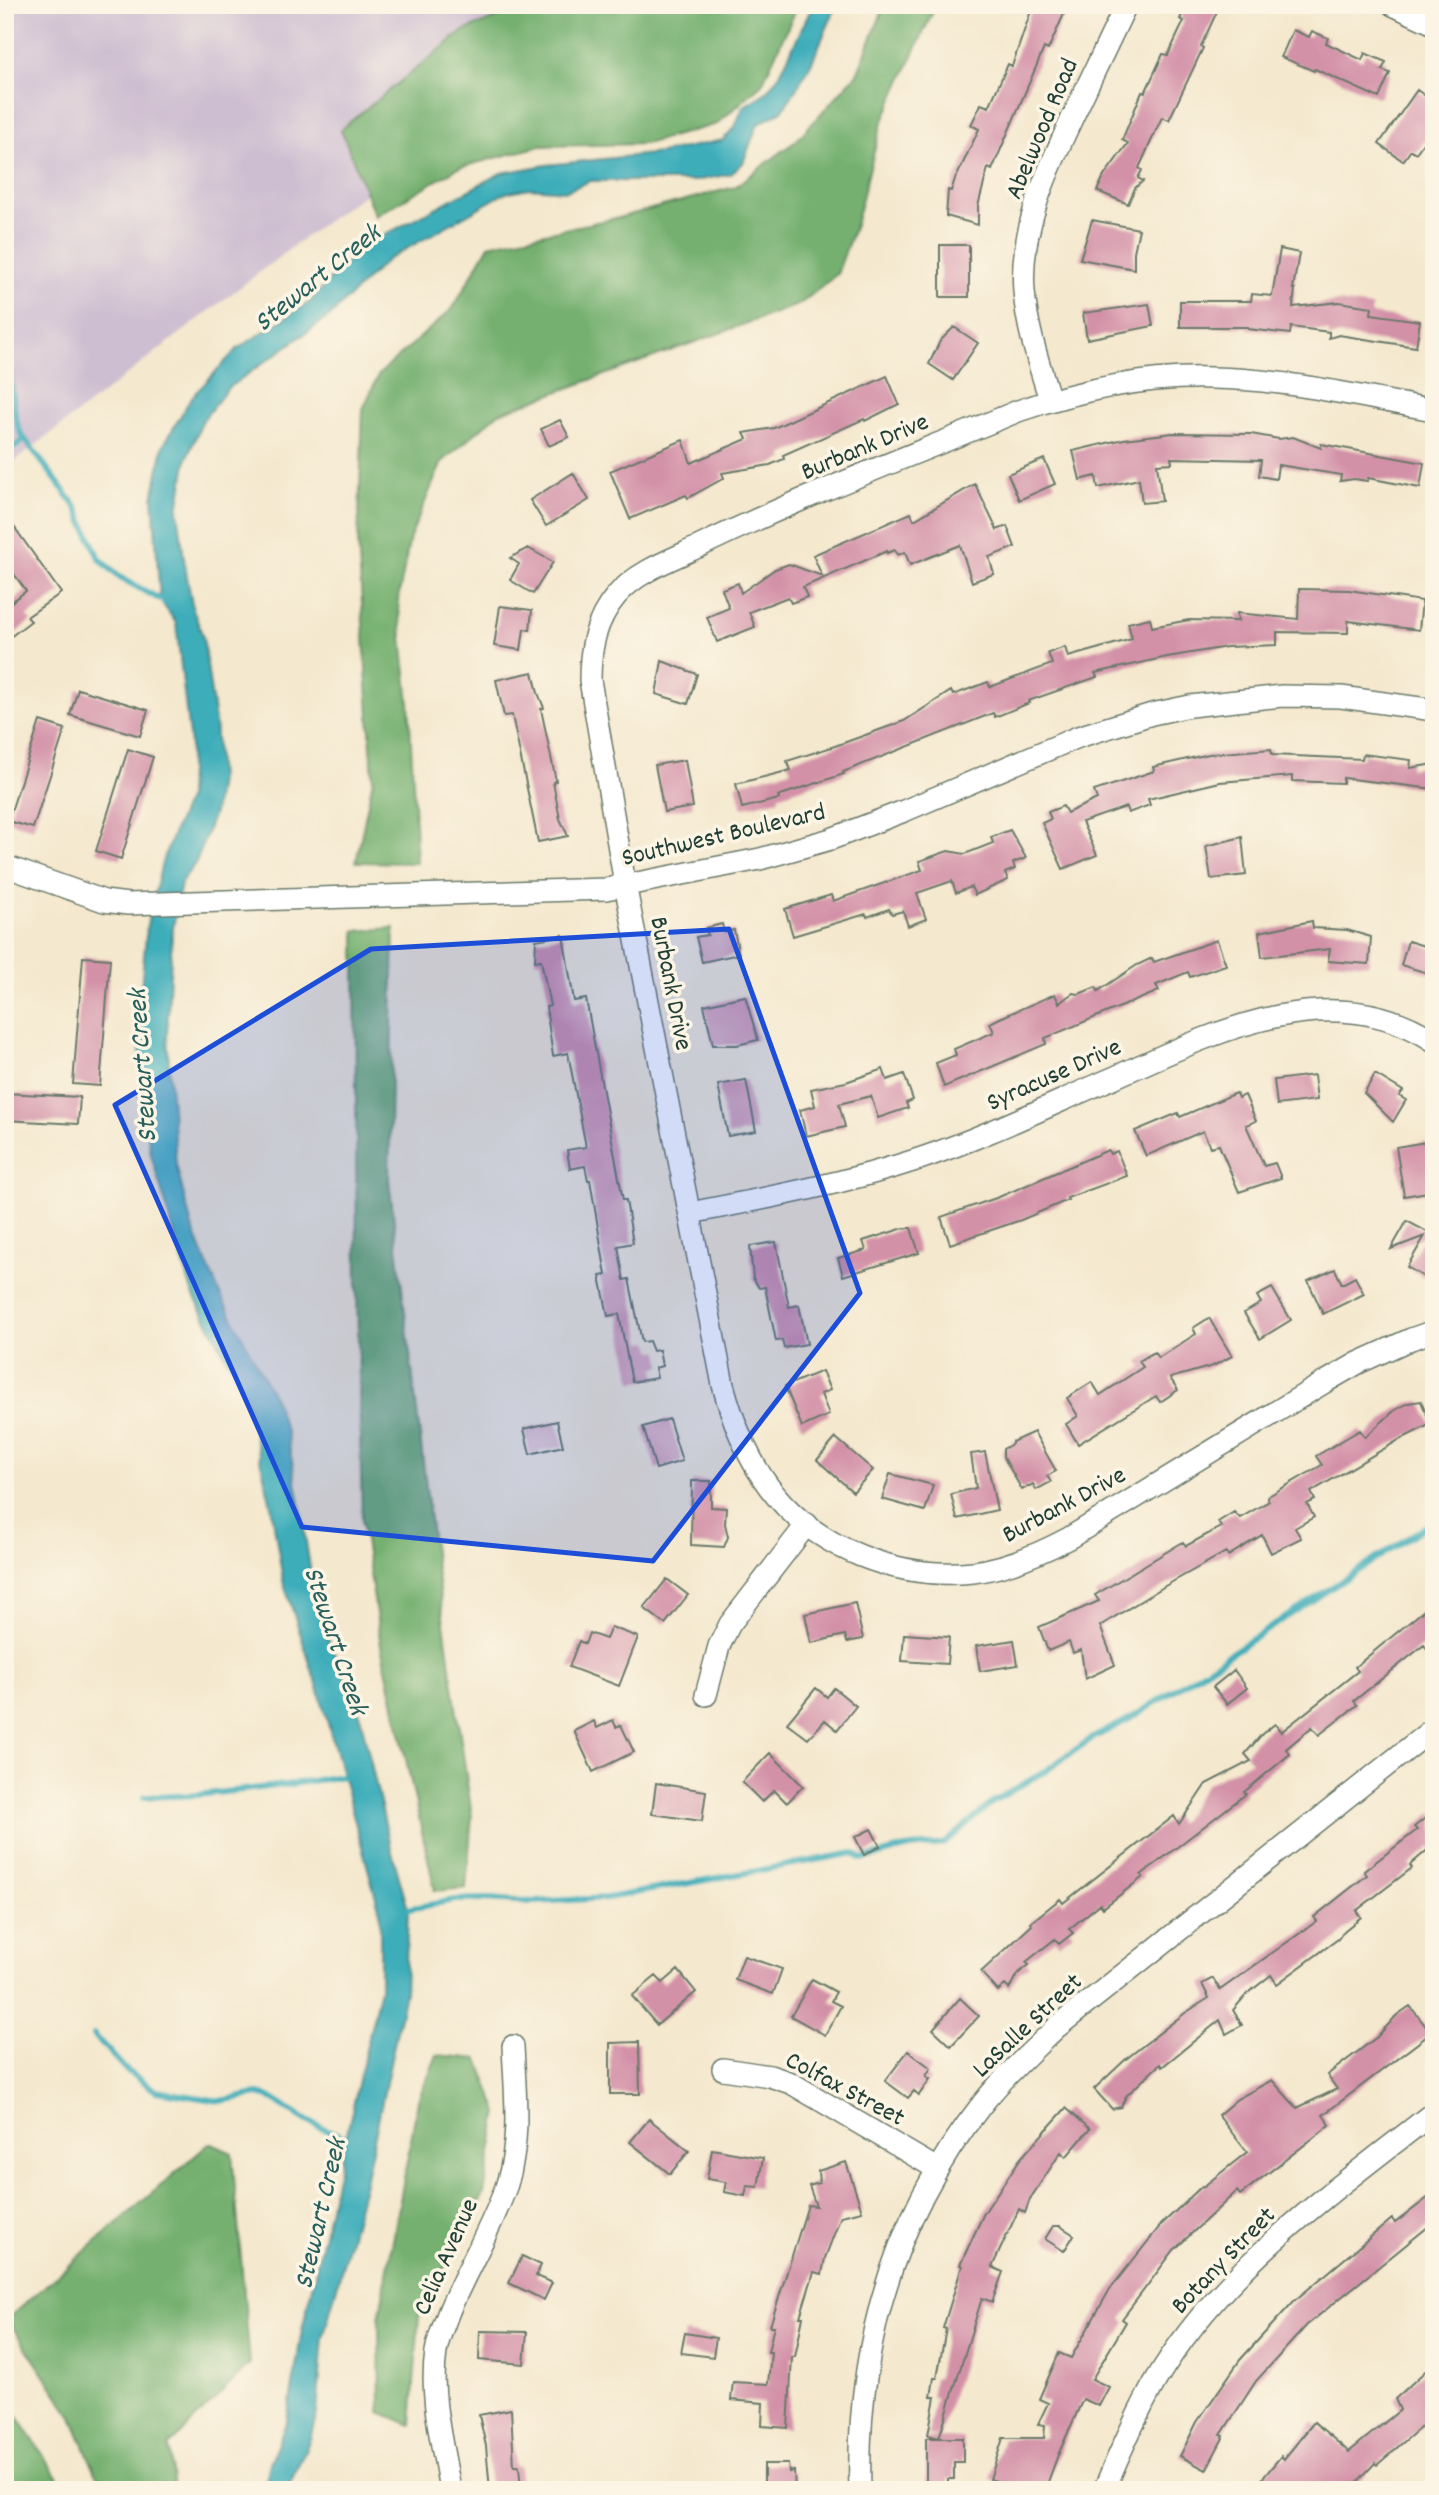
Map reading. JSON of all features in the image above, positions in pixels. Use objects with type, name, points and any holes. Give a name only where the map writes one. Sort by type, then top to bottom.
[{"type":"street","name":"Abelwood Road","points":[[1050,400],[1028,326],[1024,288],[1025,250],[1034,207],[1048,169],[1126,5]]},
{"type":"street","points":[[1392,5],[1434,24]]},
{"type":"street","name":"Burbank Drive","points":[[1434,410],[1269,382],[1211,378],[1154,380],[1096,388],[1050,400],[729,532],[645,573],[615,597],[601,618],[592,642],[590,680],[625,884],[723,1385],[733,1423],[749,1457],[769,1488],[807,1524],[841,1547],[875,1562],[900,1569],[936,1573],[974,1572],[1008,1565],[1069,1538],[1358,1363],[1434,1331]]},
{"type":"street","name":"Southwest Boulevard","points":[[5,866],[104,901],[128,904],[606,889],[748,862],[831,839],[1090,733],[1178,709],[1282,696],[1341,697],[1434,710]]},
{"type":"street","name":"Syracuse Drive","points":[[691,1213],[790,1193],[924,1157],[1005,1126],[1214,1033],[1255,1020],[1321,1012],[1357,1013],[1374,1015],[1412,1027],[1434,1041]]},
{"type":"street","points":[[706,1695],[719,1646],[730,1624],[807,1524]]},
{"type":"street","name":"LaSalle Street","points":[[860,2490],[862,2389],[876,2318],[905,2231],[937,2169],[983,2102],[1006,2075],[1057,2027],[1434,1728]]},
{"type":"street","name":"Celia Avenue","points":[[450,2490],[433,2382],[436,2352],[439,2337],[461,2283],[506,2186],[515,2154],[517,2138],[513,2046]]},
{"type":"street","name":"Colfax Street","points":[[723,2069],[769,2076],[791,2083],[937,2169]]},
{"type":"street","name":"Botany Street","points":[[1104,2490],[1157,2378],[1220,2293],[1285,2231],[1434,2112]]},
{"type":"highlighted area","points":[[729,929],[860,1293],[653,1561],[302,1527],[115,1105],[371,949]]},
{"type":"shaded area","points":[[5,5],[633,5],[313,231],[5,469]]},
{"type":"green space","points":[[528,5],[798,5],[762,84],[717,124],[645,144],[540,146],[458,168],[375,216],[341,129],[463,31]]},
{"type":"green space","points":[[885,5],[936,5],[881,125],[855,225],[837,274],[800,304],[499,413],[442,462],[410,537],[398,600],[409,702],[417,863],[356,862],[373,779],[358,542],[363,409],[379,374],[453,308],[489,245],[621,217],[735,187],[797,140],[857,74]]},
{"type":"green space","points":[[394,928],[389,1180],[436,1569],[472,1816],[466,1888],[435,1891],[381,1646],[362,1521],[357,1287],[355,931]]},
{"type":"green space","points":[[437,2055],[478,2059],[498,2112],[484,2194],[419,2316],[411,2425],[380,2412],[379,2318],[418,2100]]},
{"type":"green space","points":[[210,2143],[232,2153],[250,2364],[169,2446],[174,2490],[103,2490],[71,2415],[7,2319]]},
{"type":"green space","points":[[5,2397],[62,2484],[64,2490],[5,2490]]},
{"type":"water","points":[[813,5],[837,5],[811,64],[795,91],[782,111],[758,124],[743,163],[731,174],[694,181],[590,181],[566,191],[529,188],[505,193],[387,260],[330,316],[228,388],[203,420],[187,458],[178,510],[193,609],[203,637],[215,721],[219,780],[214,813],[196,862],[181,883],[172,934],[167,1036],[176,1164],[192,1227],[219,1292],[272,1393],[287,1434],[314,1594],[331,1647],[358,1707],[408,1909],[405,1993],[364,2187],[323,2338],[317,2413],[310,2439],[287,2490],[264,2490],[270,2463],[287,2421],[302,2330],[380,1988],[380,1912],[319,1691],[283,1581],[271,1505],[244,1391],[192,1292],[151,1155],[141,1093],[139,1009],[147,925],[163,859],[188,797],[190,745],[176,623],[160,600],[153,498],[163,446],[191,398],[237,349],[310,302],[342,266],[375,240],[501,173],[546,165],[661,153],[723,140],[735,127],[743,107],[765,93],[780,74]]},
{"type":"building","points":[[1033,5],[1068,5],[1048,50],[1044,48],[992,170],[988,168],[978,206],[978,225],[946,216],[948,190],[951,191],[979,129],[971,125],[981,104],[989,107],[1008,64],[1012,66]]},
{"type":"building","points":[[1186,5],[1220,5],[1169,120],[1162,117],[1139,168],[1142,170],[1138,178],[1143,181],[1135,188],[1128,204],[1097,191],[1104,176],[1128,143],[1122,140],[1142,92],[1145,93],[1163,54],[1168,55],[1184,21],[1180,19]]},
{"type":"building","points":[[1293,30],[1309,37],[1312,31],[1328,38],[1326,43],[1362,60],[1365,53],[1386,62],[1382,70],[1390,73],[1379,98],[1281,57]]},
{"type":"building","points":[[1417,90],[1434,102],[1434,128],[1416,153],[1411,150],[1403,161],[1379,144]]},
{"type":"building","points":[[1092,220],[1139,229],[1134,252],[1134,269],[1080,259]]},
{"type":"building","points":[[940,245],[969,245],[969,297],[940,297]]},
{"type":"building","points":[[1280,249],[1299,253],[1293,307],[1339,302],[1372,307],[1371,314],[1420,321],[1416,347],[1339,335],[1329,338],[1329,332],[1291,327],[1290,334],[1248,327],[1180,327],[1180,301],[1251,301],[1252,294],[1272,296]]},
{"type":"building","points":[[1149,304],[1153,326],[1087,339],[1083,313]]},
{"type":"building","points":[[954,327],[978,343],[953,380],[929,364],[940,341]]},
{"type":"building","points":[[887,376],[899,404],[783,455],[784,459],[770,465],[722,473],[724,478],[688,498],[686,495],[630,519],[610,471],[683,440],[691,463],[747,439],[744,433],[774,428]]},
{"type":"building","points":[[560,420],[569,437],[549,446],[541,429]]},
{"type":"building","points":[[1173,433],[1251,434],[1279,439],[1293,437],[1321,448],[1321,444],[1424,463],[1420,488],[1368,478],[1368,481],[1340,481],[1341,475],[1278,465],[1276,479],[1259,476],[1261,460],[1171,458],[1172,463],[1157,464],[1162,501],[1142,503],[1139,479],[1098,488],[1096,476],[1080,480],[1073,451],[1124,439]]},
{"type":"building","points":[[1044,459],[1055,484],[1019,500],[1008,474]]},
{"type":"building","points":[[573,473],[589,500],[546,526],[530,500]]},
{"type":"building","points":[[975,484],[997,530],[1007,526],[1015,547],[989,557],[994,574],[972,582],[960,545],[910,565],[905,552],[898,555],[895,550],[887,551],[803,587],[807,597],[791,603],[788,597],[749,612],[755,627],[717,642],[707,617],[729,608],[722,589],[738,583],[741,593],[775,569],[789,564],[822,576],[813,555],[911,513],[914,520]]},
{"type":"building","points":[[5,514],[61,593],[27,617],[31,621],[5,641],[5,607],[26,591],[5,561]]},
{"type":"building","points":[[528,548],[553,562],[533,594],[510,580],[519,564],[510,558]]},
{"type":"building","points":[[1299,589],[1349,590],[1422,601],[1419,630],[1348,621],[1348,633],[1277,632],[1277,645],[1227,647],[1095,673],[1097,677],[1028,701],[1029,703],[995,717],[993,713],[843,772],[844,774],[778,796],[779,799],[742,808],[736,784],[791,770],[787,761],[904,721],[951,691],[953,695],[988,682],[990,687],[1052,664],[1048,653],[1065,647],[1068,657],[1132,639],[1128,623],[1150,618],[1152,627],[1189,620],[1238,621],[1237,613],[1298,619]]},
{"type":"building","points":[[500,606],[532,610],[530,630],[524,629],[521,650],[494,646]]},
{"type":"building","points":[[662,661],[697,674],[688,704],[656,694]]},
{"type":"building","points":[[533,672],[544,708],[541,709],[556,781],[553,782],[560,819],[568,836],[538,842],[512,715],[504,716],[496,680]]},
{"type":"building","points":[[78,689],[148,710],[140,736],[70,715]]},
{"type":"building","points":[[40,721],[65,729],[33,828],[8,821]]},
{"type":"building","points":[[128,749],[153,757],[121,859],[96,851]]},
{"type":"building","points":[[1271,749],[1272,755],[1362,759],[1363,754],[1411,760],[1410,768],[1434,764],[1434,789],[1343,778],[1343,783],[1292,781],[1292,776],[1220,782],[1148,799],[1150,805],[1128,813],[1126,807],[1082,822],[1097,855],[1063,869],[1042,823],[1051,819],[1048,812],[1063,806],[1067,813],[1097,799],[1094,791],[1154,771],[1153,767],[1209,754]]},
{"type":"building","points":[[685,760],[693,807],[664,812],[655,765]]},
{"type":"building","points":[[1010,830],[1026,858],[1013,863],[1015,869],[1005,873],[1008,880],[975,895],[971,887],[956,893],[952,881],[917,893],[926,919],[908,926],[903,911],[892,914],[889,909],[793,936],[785,909],[831,895],[833,901],[922,870],[919,861],[948,851],[965,854],[993,843],[991,837]]},
{"type":"building","points":[[1242,837],[1246,875],[1211,879],[1206,846]]},
{"type":"building","points":[[1312,921],[1313,928],[1347,930],[1371,937],[1369,964],[1328,961],[1330,949],[1262,957],[1259,932]]},
{"type":"building","points":[[722,924],[724,932],[734,930],[739,954],[702,962],[696,937],[708,935],[706,928]]},
{"type":"building","points":[[563,935],[574,1001],[586,999],[623,1200],[626,1200],[633,1243],[618,1246],[624,1280],[629,1279],[642,1342],[649,1341],[653,1351],[659,1350],[662,1366],[655,1368],[657,1378],[632,1382],[619,1314],[608,1316],[600,1276],[606,1275],[590,1180],[585,1166],[570,1169],[567,1150],[586,1147],[568,1053],[553,1056],[546,1007],[550,1006],[541,960],[535,961],[536,940]]},
{"type":"building","points":[[1217,940],[1226,965],[1190,977],[1188,972],[1156,985],[1159,991],[1045,1038],[1046,1044],[944,1087],[936,1063],[956,1055],[954,1049],[994,1032],[990,1023],[1055,994],[1059,1003],[1073,993],[1079,994],[1096,987],[1098,991],[1152,958],[1154,962]]},
{"type":"building","points":[[1408,941],[1434,949],[1434,975],[1401,965]]},
{"type":"building","points":[[83,957],[110,959],[100,1086],[73,1084]]},
{"type":"building","points":[[745,996],[758,1040],[737,1045],[713,1045],[704,1005]]},
{"type":"building","points":[[883,1069],[887,1080],[904,1074],[913,1100],[906,1103],[908,1108],[878,1118],[871,1096],[839,1104],[845,1127],[806,1136],[800,1110],[815,1106],[811,1089],[846,1082]]},
{"type":"building","points":[[1375,1074],[1403,1091],[1399,1096],[1406,1100],[1393,1122],[1364,1093]]},
{"type":"building","points":[[1314,1075],[1317,1100],[1277,1105],[1274,1080]]},
{"type":"building","points":[[746,1080],[756,1131],[728,1136],[718,1085]]},
{"type":"building","points":[[5,1093],[80,1097],[78,1124],[5,1120]]},
{"type":"building","points":[[1236,1093],[1238,1098],[1245,1095],[1256,1121],[1246,1125],[1264,1166],[1275,1163],[1281,1178],[1239,1192],[1219,1145],[1210,1147],[1203,1131],[1146,1156],[1135,1131],[1178,1113],[1180,1117]]},
{"type":"building","points":[[1426,1142],[1434,1191],[1404,1196],[1396,1147]]},
{"type":"building","points":[[1108,1150],[1110,1154],[1117,1151],[1127,1176],[1067,1198],[1068,1200],[1021,1220],[950,1244],[941,1217],[999,1197]]},
{"type":"building","points":[[1434,1220],[1434,1283],[1407,1267],[1425,1236],[1391,1249],[1407,1221],[1427,1232]]},
{"type":"building","points":[[911,1228],[919,1253],[843,1276],[838,1258],[866,1250],[863,1241]]},
{"type":"building","points":[[776,1242],[789,1307],[799,1305],[807,1344],[784,1348],[782,1340],[776,1341],[765,1287],[759,1288],[753,1278],[750,1246]]},
{"type":"building","points":[[1335,1269],[1342,1284],[1355,1277],[1364,1294],[1323,1314],[1308,1281]]},
{"type":"building","points":[[1272,1288],[1291,1320],[1260,1339],[1244,1313],[1261,1303],[1257,1296]]},
{"type":"building","points":[[1209,1318],[1232,1356],[1213,1366],[1170,1378],[1178,1390],[1160,1402],[1156,1396],[1078,1444],[1066,1424],[1078,1416],[1067,1398],[1092,1382],[1100,1395],[1143,1367],[1139,1361],[1154,1352],[1158,1358],[1196,1334],[1193,1328]]},
{"type":"building","points":[[822,1371],[830,1390],[821,1394],[829,1415],[802,1427],[785,1386]]},
{"type":"building","points":[[1421,1401],[1431,1424],[1311,1492],[1315,1500],[1307,1504],[1314,1517],[1295,1528],[1301,1538],[1271,1553],[1262,1535],[1228,1556],[1226,1552],[1165,1586],[1100,1626],[1115,1665],[1085,1679],[1081,1650],[1073,1653],[1069,1642],[1048,1651],[1039,1627],[1099,1601],[1095,1595],[1183,1542],[1186,1546],[1221,1527],[1218,1522],[1234,1512],[1240,1518],[1269,1501],[1267,1497],[1322,1465],[1316,1456],[1360,1430],[1365,1437],[1395,1410],[1408,1403]]},
{"type":"building","points":[[669,1419],[682,1461],[656,1469],[643,1427]]},
{"type":"building","points":[[557,1421],[563,1446],[530,1454],[524,1429]]},
{"type":"building","points":[[1034,1432],[1056,1471],[1047,1476],[1051,1482],[1036,1490],[1033,1484],[1022,1490],[1003,1456],[1003,1449]]},
{"type":"building","points":[[836,1438],[873,1470],[853,1492],[817,1460]]},
{"type":"building","points":[[985,1452],[997,1510],[957,1519],[951,1494],[976,1488],[971,1454]]},
{"type":"building","points":[[890,1474],[933,1485],[925,1511],[882,1499]]},
{"type":"building","points":[[692,1481],[711,1481],[711,1507],[726,1508],[728,1537],[724,1547],[691,1545]]},
{"type":"building","points":[[667,1579],[688,1595],[665,1624],[644,1608]]},
{"type":"building","points":[[1434,1602],[1434,1658],[1424,1645],[1354,1701],[1357,1705],[1319,1735],[1312,1727],[1286,1749],[1290,1754],[1244,1792],[1246,1794],[1141,1875],[1143,1877],[1103,1908],[1100,1904],[1069,1929],[1073,1933],[1059,1944],[1055,1939],[1026,1962],[1029,1965],[1019,1973],[1009,1989],[1005,1985],[998,1991],[981,1972],[1032,1925],[1030,1923],[1060,1899],[1063,1903],[1174,1816],[1179,1824],[1206,1784],[1251,1761],[1245,1754],[1262,1734],[1275,1724],[1281,1732],[1358,1671],[1355,1667]]},
{"type":"building","points":[[855,1603],[863,1639],[847,1642],[845,1635],[811,1643],[805,1614]]},
{"type":"building","points":[[611,1627],[638,1637],[619,1686],[569,1667],[579,1641],[585,1644],[589,1633],[606,1639]]},
{"type":"building","points":[[904,1634],[949,1637],[947,1664],[902,1661]]},
{"type":"building","points":[[1014,1640],[1018,1665],[980,1671],[976,1646]]},
{"type":"building","points":[[1234,1670],[1247,1688],[1227,1704],[1213,1687]]},
{"type":"building","points":[[816,1688],[827,1697],[834,1688],[856,1706],[837,1730],[825,1720],[808,1739],[787,1723]]},
{"type":"building","points":[[613,1720],[616,1727],[621,1725],[634,1752],[593,1772],[574,1731],[594,1721],[597,1728]]},
{"type":"building","points":[[770,1753],[803,1786],[787,1803],[774,1790],[762,1802],[742,1782]]},
{"type":"building","points":[[656,1783],[706,1791],[702,1821],[652,1814]]},
{"type":"building","points":[[1434,1811],[1434,1851],[1431,1847],[1410,1865],[1412,1868],[1356,1911],[1361,1917],[1338,1939],[1277,1984],[1271,1975],[1247,1994],[1233,2010],[1242,2025],[1226,2034],[1220,2020],[1162,2067],[1160,2064],[1126,2096],[1121,2107],[1112,2109],[1094,2089],[1126,2059],[1185,2013],[1209,1998],[1202,1984],[1213,1978],[1220,1990],[1317,1921],[1314,1917],[1367,1875],[1364,1871],[1417,1830],[1414,1827]]},
{"type":"building","points":[[871,1829],[880,1846],[864,1855],[855,1837]]},
{"type":"building","points":[[744,1956],[782,1969],[773,1994],[735,1980]]},
{"type":"building","points":[[678,1970],[696,1992],[657,2025],[632,1996],[656,1976],[663,1983]]},
{"type":"building","points":[[812,1979],[836,1992],[831,2001],[841,2006],[825,2035],[791,2016]]},
{"type":"building","points":[[960,1998],[979,2016],[951,2046],[933,2029]]},
{"type":"building","points":[[1410,2006],[1431,2033],[1323,2115],[1330,2125],[1240,2195],[1237,2191],[1174,2250],[1122,2319],[1126,2322],[1092,2379],[1109,2387],[1099,2406],[1083,2399],[1045,2490],[1013,2490],[1014,2487],[990,2479],[1003,2438],[1044,2438],[1045,2425],[1038,2424],[1048,2403],[1039,2399],[1059,2353],[1071,2358],[1110,2289],[1161,2225],[1202,2186],[1247,2152],[1218,2115],[1237,2099],[1272,2080],[1297,2108],[1337,2089],[1327,2075],[1377,2037],[1397,2015]]},
{"type":"building","points":[[639,2042],[640,2094],[610,2094],[610,2043]]},
{"type":"building","points":[[908,2051],[931,2068],[926,2076],[930,2079],[919,2095],[914,2091],[908,2098],[885,2081]]},
{"type":"building","points":[[1066,2108],[1090,2129],[1066,2157],[1061,2152],[1030,2199],[1025,2213],[1019,2209],[992,2267],[1003,2272],[992,2302],[982,2298],[939,2438],[928,2435],[935,2397],[931,2397],[934,2378],[937,2378],[946,2329],[943,2328],[962,2266],[960,2265],[984,2213],[1020,2159]]},
{"type":"building","points":[[649,2119],[689,2151],[670,2174],[630,2142]]},
{"type":"building","points":[[712,2149],[763,2158],[758,2187],[747,2186],[745,2196],[724,2192],[726,2182],[707,2179]]},
{"type":"building","points":[[846,2162],[862,2211],[841,2216],[825,2258],[822,2274],[814,2272],[800,2317],[803,2317],[795,2357],[792,2357],[788,2428],[762,2426],[763,2403],[731,2400],[733,2382],[768,2384],[771,2352],[768,2352],[774,2326],[770,2326],[808,2205],[816,2206],[809,2186],[819,2183],[818,2171]]},
{"type":"building","points":[[1434,2193],[1434,2222],[1307,2325],[1256,2381],[1221,2435],[1224,2436],[1206,2470],[1180,2456],[1197,2422],[1240,2360],[1294,2301],[1392,2219],[1395,2223]]},
{"type":"building","points":[[1053,2226],[1060,2226],[1074,2235],[1064,2251],[1045,2239]]},
{"type":"building","points":[[522,2256],[541,2265],[536,2276],[552,2283],[544,2300],[509,2283]]},
{"type":"building","points":[[480,2331],[527,2332],[524,2364],[479,2360]]},
{"type":"building","points":[[685,2333],[716,2338],[713,2357],[681,2353]]},
{"type":"building","points":[[1434,2363],[1434,2416],[1377,2465],[1375,2463],[1350,2490],[1253,2490],[1281,2456],[1284,2459],[1314,2422],[1349,2452],[1400,2410],[1395,2399]]},
{"type":"building","points":[[511,2409],[514,2466],[519,2466],[521,2490],[490,2490],[486,2446],[479,2415]]},
{"type":"building","points":[[926,2438],[963,2438],[963,2462],[954,2462],[954,2479],[948,2479],[948,2487],[926,2487]]},
{"type":"building","points":[[764,2464],[788,2464],[789,2472],[794,2471],[795,2490],[764,2490]]},
{"type":"waterway","points":[[5,359],[15,416],[21,434],[77,508],[99,558],[119,577],[165,602]]},
{"type":"waterway","points":[[5,454],[25,439]]},
{"type":"waterway","points":[[403,1910],[454,1900],[532,1902],[607,1898],[854,1853],[862,1859],[906,1848],[945,1843],[994,1801],[1044,1772],[1091,1739],[1133,1717],[1434,1521]]},
{"type":"waterway","points":[[144,1797],[198,1795],[349,1775]]},
{"type":"waterway","name":"Stewart Creek","points":[[94,2035],[126,2070],[156,2091],[220,2101],[258,2094],[269,2097],[309,2122],[351,2140]]}]
